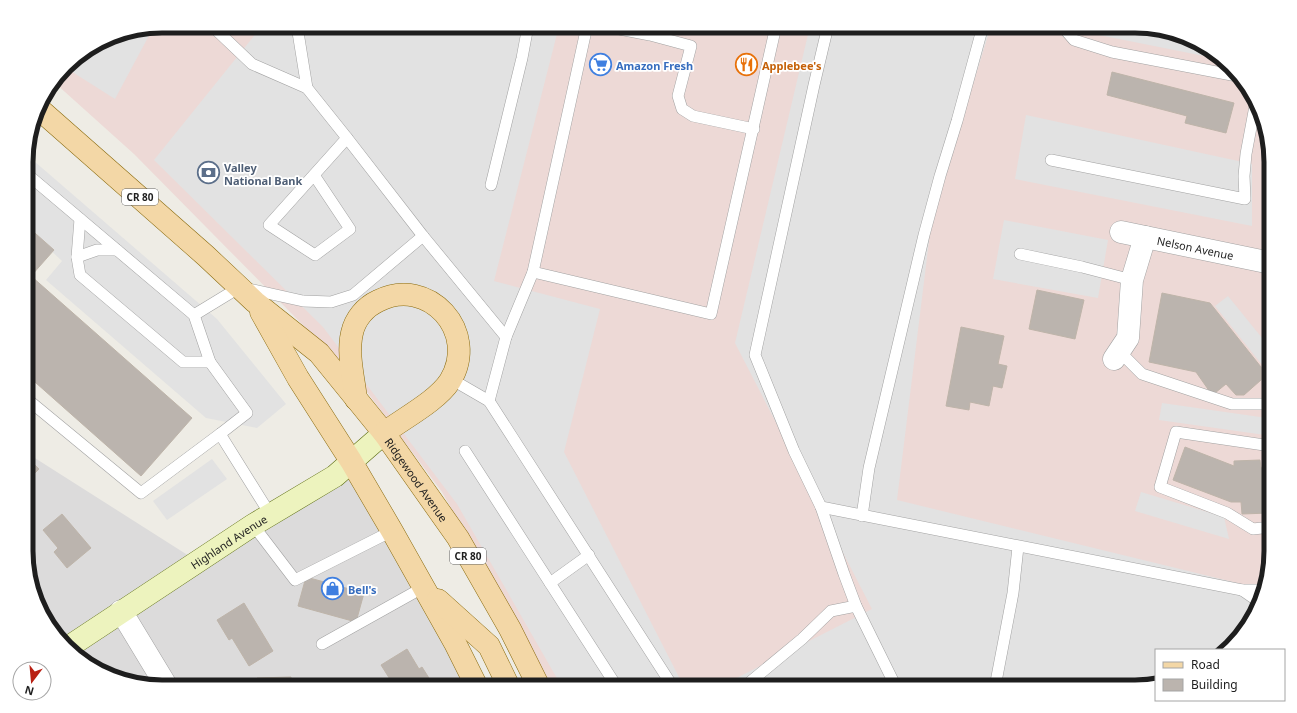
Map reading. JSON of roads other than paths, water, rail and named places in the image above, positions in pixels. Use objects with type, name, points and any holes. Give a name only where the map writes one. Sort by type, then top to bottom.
[{"type":"main road","name":"Ridgewood Avenue","points":[[43,113],[248,294],[319,353],[384,433],[436,504],[458,538],[510,628],[536,680]]},
{"type":"main road","name":"Ridgewood Avenue","points":[[248,294],[392,531],[455,643],[474,680]]},
{"type":"main road","points":[[356,399],[351,352],[352,332],[355,324],[366,309],[373,303],[393,294],[415,296],[435,304],[451,321],[456,330],[459,341],[458,361],[451,379],[438,396],[384,433]]},
{"type":"main road","points":[[424,587],[489,646],[506,680]]},
{"type":"street","name":"Nelson Avenue","points":[[1121,232],[1264,262]]},
{"type":"street","points":[[1116,355],[1128,338],[1132,280],[1145,237]]},
{"type":"street","name":"Highland Avenue","points":[[73,644],[262,519],[335,476],[384,433]]},
{"type":"street","points":[[121,611],[163,680]]},
{"type":"lane","points":[[219,33],[252,64],[307,88],[423,236],[506,337]]},
{"type":"lane","points":[[299,33],[307,88]]},
{"type":"lane","points":[[491,185],[527,33]]},
{"type":"lane","points":[[489,401],[506,337],[533,272],[585,33]]},
{"type":"lane","points":[[650,33],[691,46],[678,96],[682,109],[694,116],[754,129]]},
{"type":"lane","points":[[533,272],[711,314],[775,33]]},
{"type":"lane","points":[[826,33],[812,92],[756,355],[794,451],[821,508],[856,606],[893,680]]},
{"type":"lane","points":[[862,516],[869,468],[924,235],[981,33]]},
{"type":"lane","points":[[1068,33],[1074,40],[1112,52],[1230,75]]},
{"type":"lane","points":[[1051,160],[1245,199],[1244,176],[1246,154],[1254,113]]},
{"type":"lane","points":[[314,175],[350,229],[315,255],[270,225],[314,175],[347,138]]},
{"type":"lane","points":[[33,179],[194,316],[210,362],[247,413],[141,493],[33,404]]},
{"type":"lane","points":[[80,219],[77,257],[80,275],[183,362],[210,362]]},
{"type":"lane","points":[[194,316],[248,294],[303,301],[331,302],[353,295],[423,236]]},
{"type":"lane","points":[[77,257],[97,250],[117,250]]},
{"type":"lane","points":[[1020,254],[1082,267],[1132,280]]},
{"type":"lane","points":[[1116,355],[1142,374],[1232,404],[1264,404]]},
{"type":"lane","points":[[451,379],[489,401],[669,680]]},
{"type":"lane","points":[[1264,445],[1176,432],[1160,487],[1227,513],[1252,529],[1264,528]]},
{"type":"lane","points":[[220,434],[262,519],[295,580],[392,531]]},
{"type":"lane","points":[[465,451],[612,680]]},
{"type":"lane","points":[[821,508],[1242,590],[1258,590]]},
{"type":"lane","points":[[996,680],[1013,593],[1018,547]]},
{"type":"lane","points":[[550,583],[589,555]]},
{"type":"lane","points":[[322,644],[424,587]]},
{"type":"lane","points":[[1242,590],[1255,599]]},
{"type":"lane","points":[[752,680],[802,639],[832,611],[856,606]]},
{"type":"place","name":"Amazon Fresh","points":[[601,65]]},
{"type":"place","name":"Applebee's","points":[[746,65]]},
{"type":"place","name":"Valley National Bank","points":[[209,173]]},
{"type":"place","name":"Bell's","points":[[332,589]]}]
